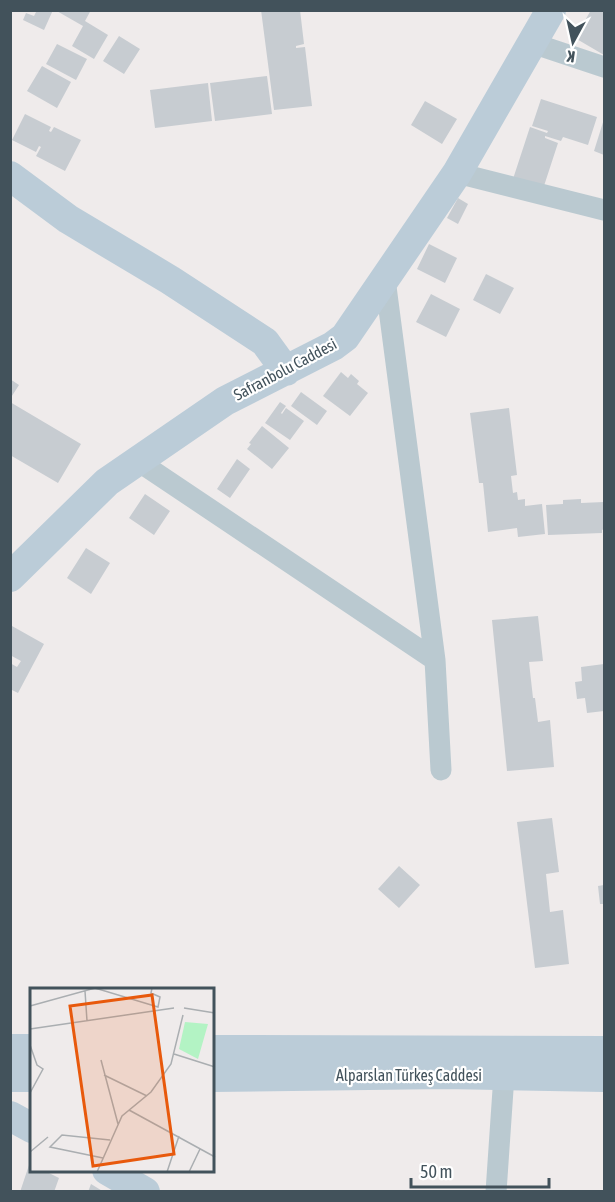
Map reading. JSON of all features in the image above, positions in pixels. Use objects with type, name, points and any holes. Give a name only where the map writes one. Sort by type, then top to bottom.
[{"type":"street","name":"Safranbolu Caddesi","points":[[10,577],[106,482],[225,401],[333,346],[345,337],[457,173],[551,10]]},
{"type":"street","points":[[532,43],[604,67]]},
{"type":"street","points":[[457,173],[604,210]]},
{"type":"street","points":[[10,176],[68,219],[170,280],[265,342],[286,371]]},
{"type":"street","points":[[385,279],[435,660],[441,770]]},
{"type":"street","points":[[138,461],[435,660]]},
{"type":"street","points":[[10,1049],[30,1049]]},
{"type":"street","name":"Alparslan Türkeş Caddesi","points":[[214,1050],[604,1051]]},
{"type":"street","name":"Alparslan Türkeş Caddesi","points":[[214,1077],[445,1074],[604,1077]]},
{"type":"street","points":[[496,1191],[504,1075]]},
{"type":"street","points":[[10,1077],[30,1077]]},
{"type":"street","points":[[10,1116],[30,1127]]},
{"type":"street","points":[[111,1172],[145,1191]]},
{"type":"building","points":[[37,10],[53,10],[44,30],[23,20],[26,13],[34,16]]},
{"type":"building","points":[[55,10],[91,10],[85,21],[108,35],[94,59],[72,46],[83,26]]},
{"type":"building","points":[[261,10],[300,10],[304,44],[296,48],[305,47],[312,106],[274,110]]},
{"type":"building","points":[[591,10],[604,10],[604,55],[575,38]]},
{"type":"building","points":[[119,36],[140,49],[124,74],[103,61]]},
{"type":"building","points":[[57,44],[87,59],[76,80],[46,64]]},
{"type":"building","points":[[42,66],[71,82],[57,108],[27,91]]},
{"type":"building","points":[[267,76],[272,114],[215,121],[210,83]]},
{"type":"building","points":[[208,83],[212,121],[155,128],[150,90]]},
{"type":"building","points":[[541,99],[597,117],[588,145],[563,137],[561,141],[545,136],[558,143],[542,192],[512,182],[530,127],[547,133],[548,131],[532,126]]},
{"type":"building","points":[[425,101],[457,119],[442,144],[411,125]]},
{"type":"building","points":[[25,114],[51,127],[49,131],[51,132],[54,127],[81,140],[65,171],[36,156],[41,147],[39,146],[36,152],[12,140]]},
{"type":"building","points":[[604,119],[604,155],[594,151]]},
{"type":"building","points":[[458,198],[468,204],[458,224],[447,218]]},
{"type":"building","points":[[429,244],[457,258],[445,283],[417,269]]},
{"type":"building","points":[[486,274],[514,288],[500,314],[473,300]]},
{"type":"building","points":[[431,294],[460,309],[446,337],[416,322]]},
{"type":"building","points":[[341,372],[348,378],[351,374],[359,381],[357,384],[368,393],[350,416],[323,396]]},
{"type":"building","points":[[10,379],[19,385],[10,399]]},
{"type":"building","points":[[301,392],[327,411],[317,425],[291,406]]},
{"type":"building","points":[[10,402],[81,444],[58,483],[10,455]]},
{"type":"building","points":[[280,402],[286,406],[282,414],[286,408],[304,421],[290,440],[265,423]]},
{"type":"building","points":[[509,408],[517,475],[511,476],[513,493],[517,492],[518,500],[525,499],[525,506],[542,504],[545,534],[518,537],[517,528],[488,532],[483,483],[479,483],[470,413]]},
{"type":"building","points":[[262,426],[289,448],[272,469],[247,449]]},
{"type":"building","points":[[237,459],[250,469],[230,498],[217,489]]},
{"type":"building","points":[[145,494],[170,511],[154,535],[129,518]]},
{"type":"building","points":[[581,499],[581,503],[604,502],[602,533],[548,535],[546,505],[563,504],[563,500]]},
{"type":"building","points":[[86,548],[110,563],[91,594],[67,578]]},
{"type":"building","points":[[538,616],[543,661],[529,662],[538,722],[550,720],[554,767],[507,771],[492,620]]},
{"type":"building","points":[[12,626],[44,644],[18,693],[10,689],[10,663],[17,667],[21,661],[10,655]]},
{"type":"building","points":[[604,664],[604,711],[587,713],[585,698],[577,699],[575,682],[582,681],[581,667]]},
{"type":"building","points":[[552,818],[559,872],[546,874],[550,912],[563,910],[569,964],[535,968],[517,822]]},
{"type":"building","points":[[399,866],[420,885],[399,908],[378,889]]},
{"type":"building","points":[[604,885],[604,904],[600,904],[598,886]]},
{"type":"building","points":[[29,1165],[30,1172],[47,1172],[59,1178],[54,1192],[20,1192]]},
{"type":"building","points":[[91,1184],[104,1192],[88,1192]]}]
